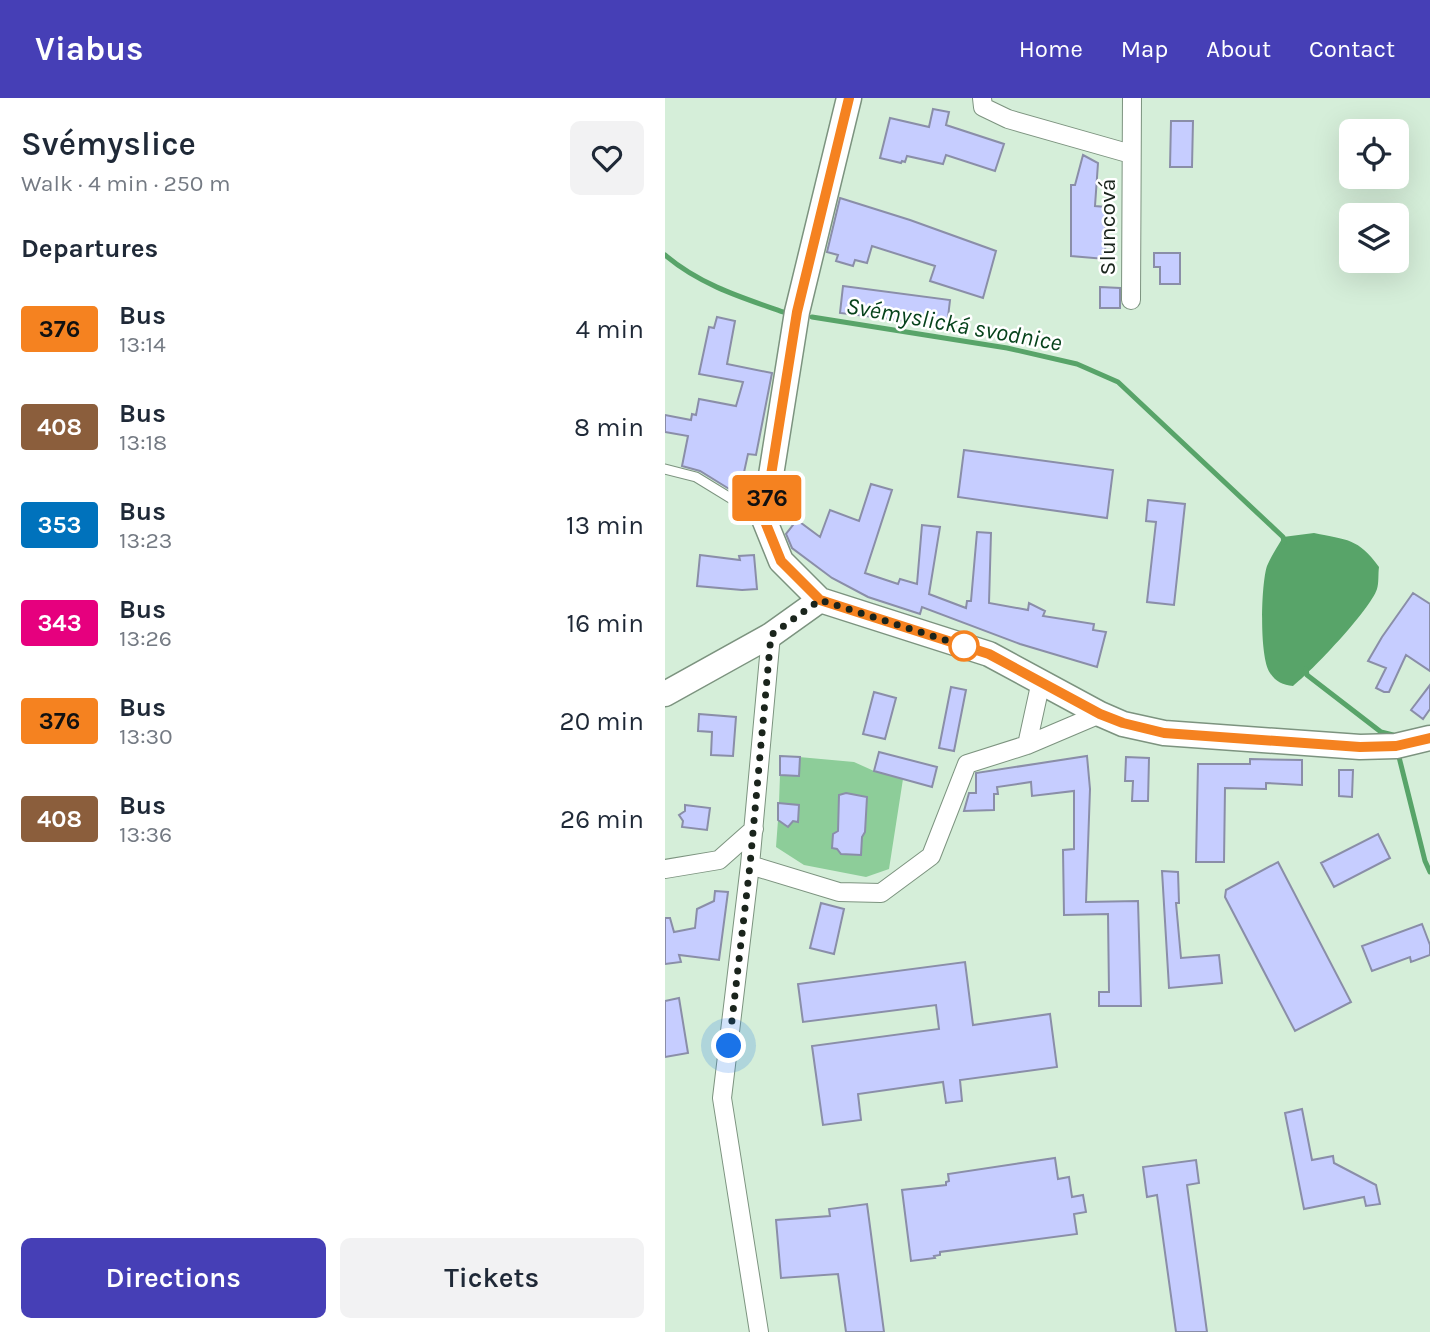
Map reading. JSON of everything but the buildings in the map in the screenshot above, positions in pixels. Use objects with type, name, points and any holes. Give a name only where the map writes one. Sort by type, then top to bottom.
[{"type":"street","points":[[849,98],[797,312],[764,519],[781,561],[820,600],[989,654],[1100,714],[1123,723],[1164,733],[1360,747],[1396,746],[1430,738]]},
{"type":"street","name":"Sluncová","points":[[982,98],[983,107],[1008,119],[1132,153]]},
{"type":"street","name":"Sluncová","points":[[1131,300],[1132,98]]},
{"type":"street","points":[[665,694],[771,635],[820,600]]},
{"type":"street","points":[[759,1332],[722,1098],[754,829],[771,635]]},
{"type":"street","points":[[1027,746],[1041,681]]},
{"type":"street","points":[[750,865],[839,892],[881,893],[931,856],[967,764],[1027,746],[1100,714]]},
{"type":"street","points":[[665,869],[719,860],[754,829]]},
{"type":"lane","points":[[665,469],[696,477],[764,519]]},
{"type":"shaded area","points":[[1314,533],[1351,542],[1365,550],[1379,567],[1378,587],[1363,611],[1326,655],[1293,686],[1289,686],[1275,679],[1266,665],[1262,621],[1265,575],[1283,537]]},
{"type":"shaded area","points":[[799,757],[854,762],[903,779],[889,869],[866,877],[804,865],[776,847],[778,820],[798,821],[799,805],[779,803],[780,775],[797,776]],"holes":[[[846,793],[867,797],[861,854],[842,854],[840,849],[832,847],[833,834],[839,834],[839,796]]]},
{"type":"waterway","name":"Svémyslická svodnice","points":[[665,255],[707,283],[786,313]]},
{"type":"waterway","name":"Svémyslická svodnice","points":[[812,317],[1007,348],[1077,364],[1118,382],[1283,537],[1284,542]]},
{"type":"waterway","name":"Svémyslická svodnice","points":[[1306,669],[1307,675],[1381,732],[1393,735]]},
{"type":"waterway","name":"Svémyslická svodnice","points":[[1399,757],[1430,872]]},
{"type":"bus line","name":"376","points":[[849,98],[797,312],[764,519],[781,561],[820,600],[989,654],[1100,714],[1123,723],[1164,733],[1360,747],[1396,746],[1430,738]]},
{"type":"route","points":[[729,1046],[750,865],[771,635],[820,600],[964,646]]}]
